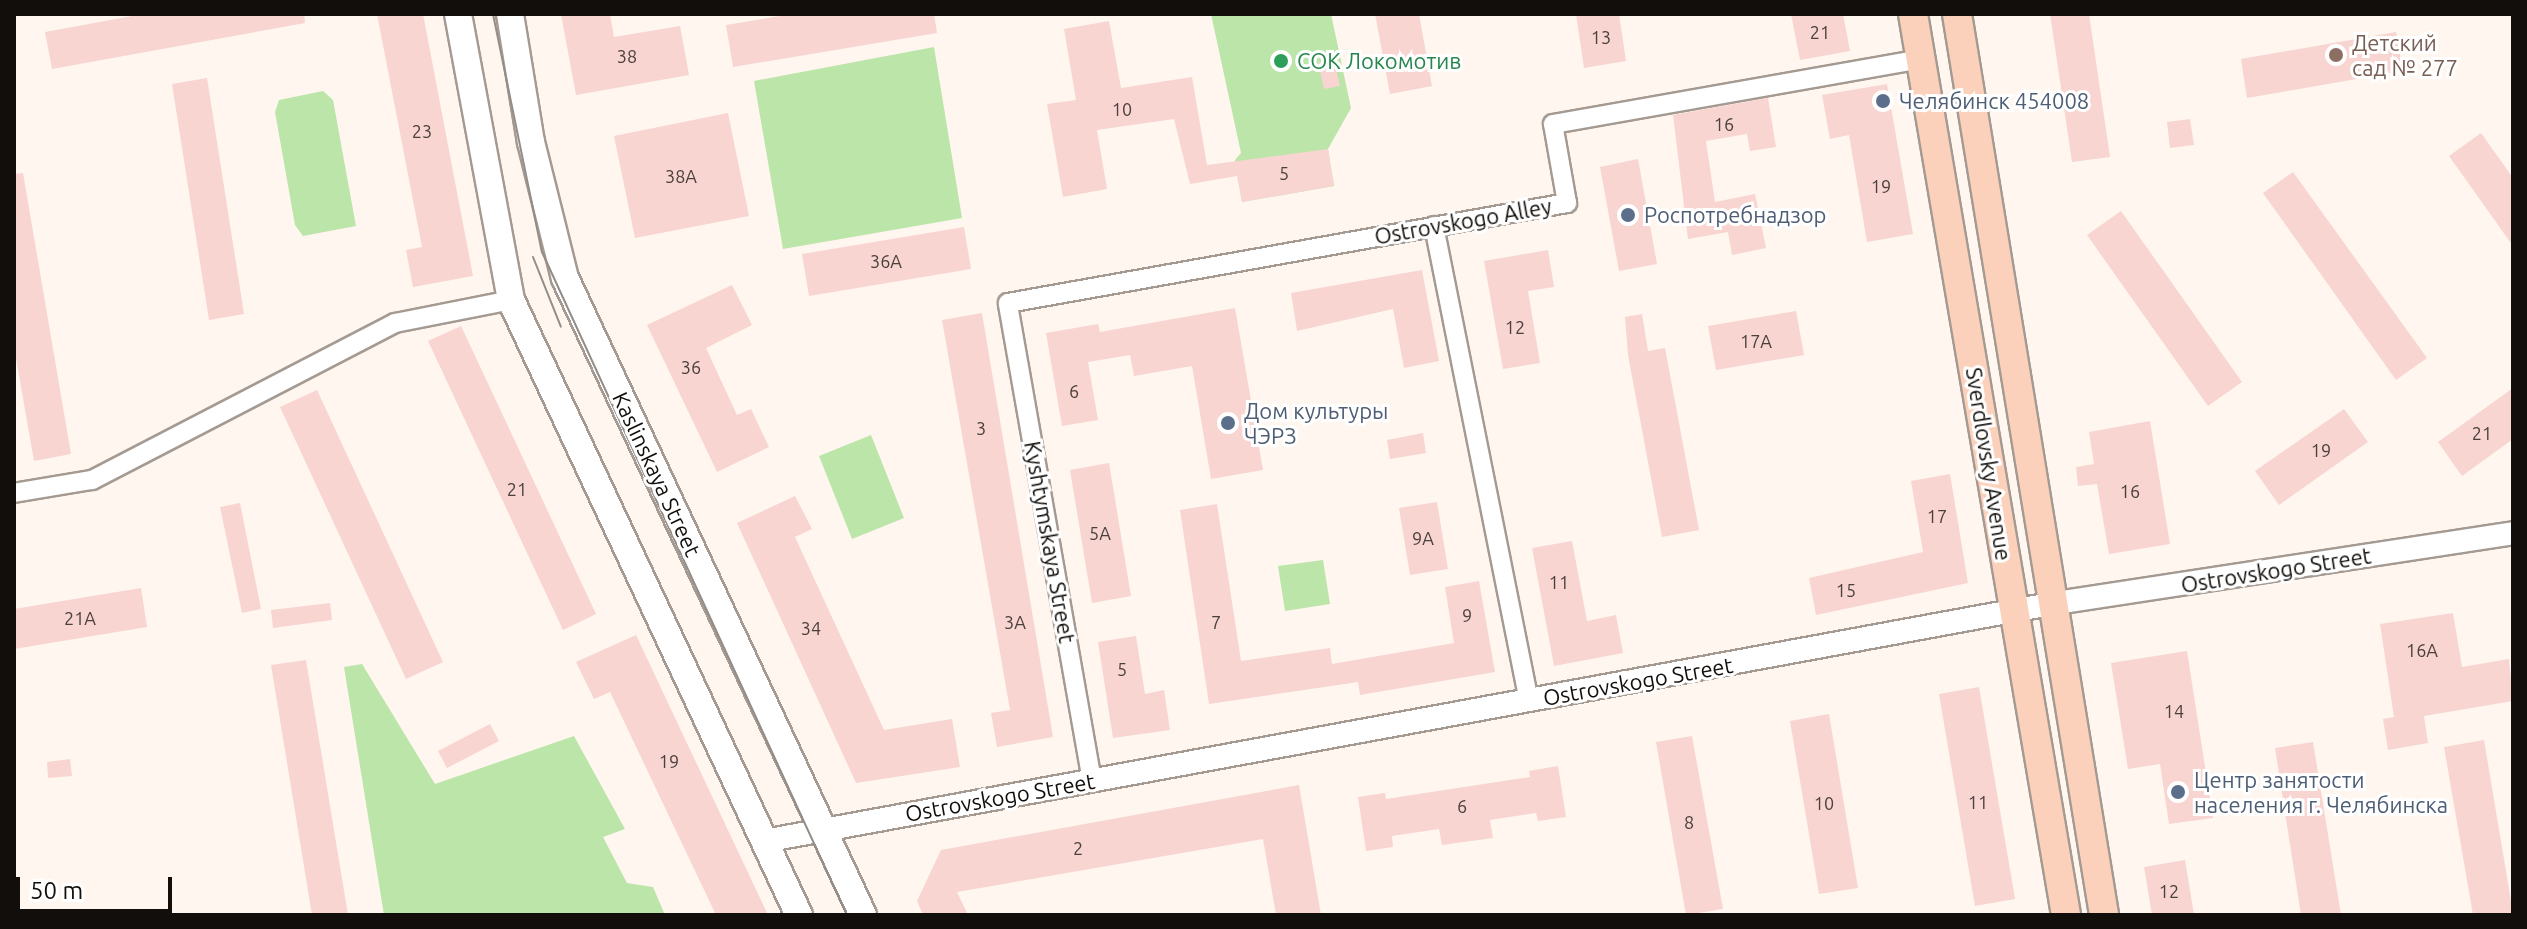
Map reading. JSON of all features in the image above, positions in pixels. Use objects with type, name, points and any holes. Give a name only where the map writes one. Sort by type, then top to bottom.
[{"type":"main road","points":[[458,14],[511,300],[799,915]]},
{"type":"main road","name":"Kaslinskaya Street","points":[[510,14],[531,142],[565,278],[863,915]]},
{"type":"main road","name":"Sverdlovsky Avenue","points":[[1913,14],[2066,915]]},
{"type":"main road","name":"Sverdlovsky Avenue","points":[[1957,14],[2050,604],[2104,915]]},
{"type":"street","name":"Ostrovskogo Alley","points":[[1008,303],[1567,203],[1553,124],[1920,59]]},
{"type":"street","points":[[1434,226],[1529,701]]},
{"type":"street","points":[[14,493],[92,480],[395,323],[511,300]]},
{"type":"street","name":"Kyshtymskaya Street","points":[[1008,303],[1092,781]]},
{"type":"street","name":"Ostrovskogo Street","points":[[764,841],[2050,604],[2513,533]]},
{"type":"green space","name":"СОК Локомотив","points":[[1211,14],[1331,14],[1351,108],[1328,149],[1334,186],[1242,202],[1235,160],[1241,153]]},
{"type":"green space","points":[[934,47],[962,218],[783,249],[754,81]]},
{"type":"green space","points":[[323,91],[333,100],[356,226],[303,236],[295,225],[275,112],[279,100]]},
{"type":"green space","points":[[871,435],[904,518],[852,539],[819,456]]},
{"type":"green space","points":[[1323,560],[1330,604],[1285,611],[1278,566]]},
{"type":"green space","points":[[362,664],[435,784],[574,736],[625,829],[603,837],[627,883],[653,887],[665,915],[384,915],[344,667]]},
{"type":"building","points":[[143,14],[304,14],[305,23],[52,69],[45,32]]},
{"type":"building","points":[[377,14],[423,14],[473,276],[413,287],[406,250],[422,247]]},
{"type":"building","points":[[561,14],[610,14],[614,37],[680,26],[689,75],[576,95]]},
{"type":"building","points":[[792,14],[934,14],[937,33],[733,67],[726,25]]},
{"type":"building","points":[[1375,14],[1419,14],[1432,86],[1390,94]]},
{"type":"building","points":[[1576,14],[1619,14],[1626,61],[1584,68]]},
{"type":"building","points":[[1791,14],[1843,14],[1850,51],[1800,60]]},
{"type":"building","points":[[2050,14],[2089,14],[2110,157],[2072,162]]},
{"type":"building","points":[[1109,21],[1121,88],[1192,77],[1207,165],[1328,149],[1334,186],[1242,202],[1237,176],[1190,184],[1174,119],[1097,130],[1107,189],[1063,197],[1047,104],[1076,100],[1064,29]]},
{"type":"building","points":[[2396,32],[2403,71],[2247,98],[2241,59]]},
{"type":"building","points":[[1334,59],[1340,86],[1324,89],[1318,63]]},
{"type":"building","points":[[207,78],[244,314],[209,320],[172,84]]},
{"type":"building","points":[[1887,84],[1913,234],[1867,242],[1849,135],[1830,139],[1822,95]]},
{"type":"building","points":[[1768,98],[1776,147],[1750,151],[1747,134],[1706,141],[1715,202],[1755,194],[1766,248],[1732,255],[1728,232],[1688,239],[1673,115]]},
{"type":"building","points":[[728,113],[749,216],[635,238],[614,136]]},
{"type":"building","points":[[2190,119],[2194,145],[2170,148],[2167,122]]},
{"type":"building","points":[[2481,133],[2513,178],[2513,246],[2449,156]]},
{"type":"building","points":[[1638,159],[1657,264],[1619,271],[1600,167]]},
{"type":"building","points":[[2293,172],[2427,358],[2396,380],[2263,193]]},
{"type":"building","points":[[23,173],[71,454],[34,461],[14,347],[14,174]]},
{"type":"building","points":[[2121,211],[2242,382],[2208,406],[2087,235]]},
{"type":"building","points":[[964,227],[971,269],[809,296],[802,254]]},
{"type":"building","points":[[1548,250],[1554,287],[1528,291],[1540,363],[1503,369],[1484,261]]},
{"type":"building","points":[[1422,270],[1439,361],[1404,368],[1393,309],[1297,331],[1291,293]]},
{"type":"building","points":[[732,285],[752,325],[706,348],[737,415],[751,409],[769,447],[717,472],[647,325]]},
{"type":"building","name":"Дом культуры ЧЭРЗ","points":[[1235,308],[1263,470],[1211,479],[1192,366],[1134,376],[1130,355],[1088,362],[1098,420],[1062,426],[1046,333],[1098,324],[1100,332]]},
{"type":"building","points":[[1796,311],[1804,355],[1716,370],[1708,326]]},
{"type":"building","points":[[982,313],[1053,737],[997,747],[991,713],[1010,710],[942,320]]},
{"type":"building","points":[[1642,314],[1648,351],[1665,348],[1699,530],[1662,537],[1628,355],[1625,317]]},
{"type":"building","points":[[461,326],[596,614],[563,630],[428,341]]},
{"type":"building","points":[[2513,388],[2513,439],[2462,476],[2438,442]]},
{"type":"building","points":[[317,390],[443,662],[406,679],[280,407]]},
{"type":"building","points":[[2344,409],[2368,442],[2279,505],[2255,471]]},
{"type":"building","points":[[2150,421],[2170,544],[2109,554],[2097,484],[2078,486],[2076,467],[2094,464],[2089,432]]},
{"type":"building","points":[[1423,433],[1426,453],[1390,459],[1387,440]]},
{"type":"building","points":[[1109,463],[1131,596],[1092,603],[1070,470]]},
{"type":"building","points":[[1950,474],[1968,583],[1816,615],[1809,578],[1923,552],[1911,481]]},
{"type":"building","points":[[795,496],[812,529],[795,537],[884,730],[952,719],[960,767],[856,783],[737,523]]},
{"type":"building","points":[[1437,502],[1448,569],[1410,575],[1399,508]]},
{"type":"building","points":[[240,503],[261,609],[242,613],[220,507]]},
{"type":"building","points":[[1217,504],[1241,661],[1330,648],[1332,664],[1454,643],[1445,587],[1479,581],[1495,672],[1360,695],[1358,682],[1209,704],[1180,510]]},
{"type":"building","points":[[1572,541],[1587,621],[1616,615],[1623,653],[1554,666],[1532,548]]},
{"type":"building","points":[[141,588],[147,627],[14,649],[14,609]]},
{"type":"building","points":[[330,603],[332,620],[273,628],[271,610]]},
{"type":"building","points":[[2453,613],[2462,667],[2509,659],[2513,701],[2424,716],[2428,743],[2388,750],[2383,719],[2394,717],[2380,624]]},
{"type":"building","points":[[636,635],[768,915],[716,915],[610,692],[594,699],[576,662]]},
{"type":"building","points":[[1136,636],[1145,694],[1164,690],[1170,730],[1113,738],[1098,642]]},
{"type":"building","points":[[2187,651],[2213,818],[2169,824],[2160,764],[2128,769],[2111,663]]},
{"type":"building","points":[[306,660],[348,915],[312,915],[271,665]]},
{"type":"building","points":[[1979,687],[2015,899],[1975,906],[1939,694]]},
{"type":"building","points":[[1829,714],[1858,888],[1819,894],[1790,721]]},
{"type":"building","points":[[490,724],[499,741],[447,768],[438,751]]},
{"type":"building","points":[[1692,736],[1723,909],[1686,915],[1656,742]]},
{"type":"building","points":[[2484,740],[2513,915],[2473,915],[2444,747]]},
{"type":"building","points":[[2313,742],[2341,915],[2301,915],[2275,748]]},
{"type":"building","points":[[70,759],[72,776],[48,778],[47,762]]},
{"type":"building","points":[[1558,766],[1566,817],[1538,821],[1536,813],[1490,820],[1493,838],[1442,845],[1439,829],[1392,836],[1393,847],[1366,851],[1358,797],[1385,793],[1386,799],[1530,777],[1529,771]]},
{"type":"building","points":[[1299,785],[1321,915],[1276,915],[1263,839],[957,892],[968,915],[923,915],[917,901],[941,850]]},
{"type":"building","points":[[2185,860],[2194,915],[2152,915],[2144,867]]},
{"type":"tram line","points":[[493,14],[542,252],[847,915]]},
{"type":"tram line","points":[[533,257],[561,327]]},
{"type":"place","name":"Детский сад № 277","points":[[2336,55]]},
{"type":"place","name":"СОК Локомотив","points":[[1281,61]]},
{"type":"place","name":"Челябинск 454008","points":[[1883,101]]},
{"type":"place","name":"Роспотребнадзор","points":[[1628,215]]},
{"type":"place","name":"Дом культуры ЧЭРЗ","points":[[1228,423]]},
{"type":"place","name":"Центр занятости населения г. Челябинска","points":[[2178,792]]}]
